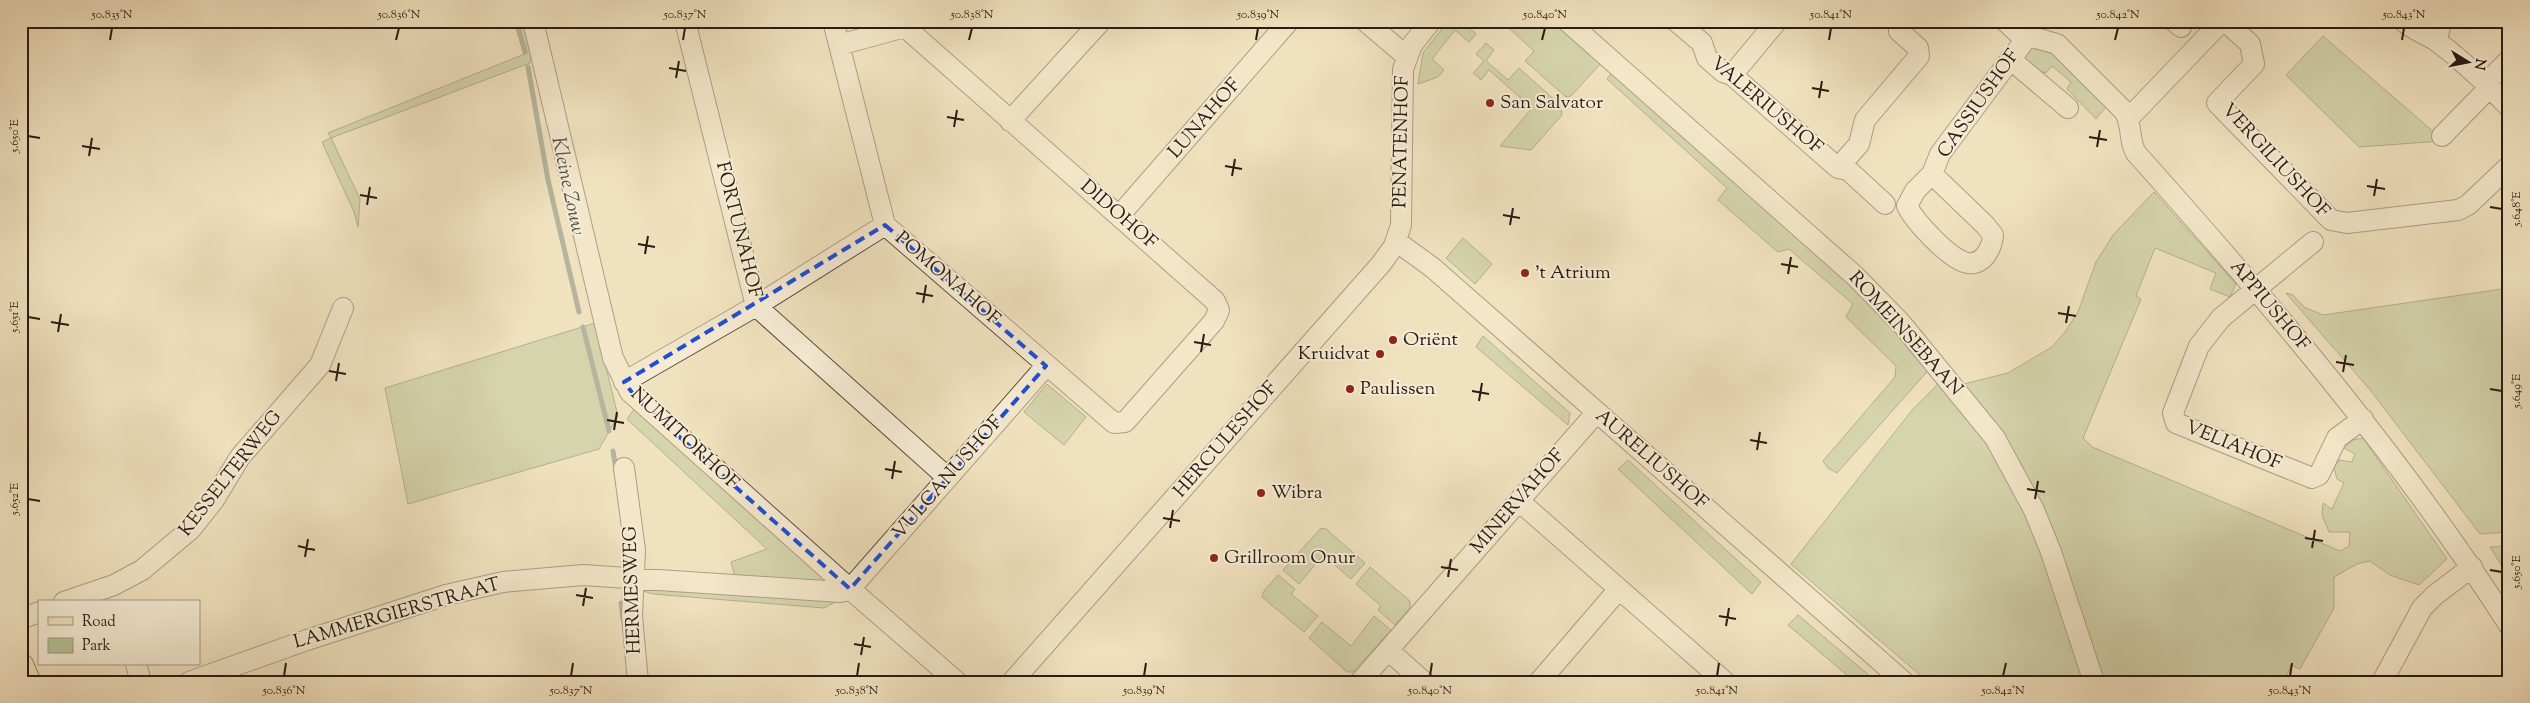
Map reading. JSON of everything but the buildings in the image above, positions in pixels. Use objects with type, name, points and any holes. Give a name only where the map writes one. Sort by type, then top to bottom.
[{"type":"main road","points":[[21,666],[28,682]]},
{"type":"street","name":"NUMITORHOF","points":[[532,21],[613,358],[624,382],[637,399],[957,682]]},
{"type":"street","name":"FORTUNAHOF","points":[[685,21],[756,306],[948,478]]},
{"type":"street","name":"POMONAHOF","points":[[833,21],[885,226],[1114,423],[1126,422]]},
{"type":"street","points":[[1010,120],[1101,21]]},
{"type":"street","name":"LUNAHOF","points":[[1119,216],[1289,21]]},
{"type":"street","points":[[1365,21],[1406,56]]},
{"type":"street","name":"PENATENHOF","points":[[1396,241],[1401,220],[1401,94],[1406,56],[1412,45],[1431,21]]},
{"type":"street","name":"ROMEINSEBAAN","points":[[1567,21],[1855,276],[1900,323],[1995,438],[2034,510],[2051,552],[2094,682]]},
{"type":"street","name":"VALERIUSHOF","points":[[1676,21],[1702,44],[1706,58],[1723,72],[1732,75],[1838,168],[1848,170],[1885,204]]},
{"type":"street","points":[[1732,75],[1777,21]]},
{"type":"street","name":"VALERIUSHOF","points":[[1838,168],[1859,144],[1865,120],[1919,56],[1918,48],[1899,31],[1899,21]]},
{"type":"street","points":[[2006,21],[2018,33],[2057,44],[2124,111],[2128,118],[2223,21]]},
{"type":"street","name":"VERGILIUSHOF","points":[[2223,21],[2250,44],[2254,64],[2217,103],[2331,220],[2347,223],[2458,210],[2468,206],[2509,166]]},
{"type":"street","points":[[2402,21],[2414,31],[2437,41],[2488,85],[2509,107]]},
{"type":"street","points":[[2437,41],[2441,21]]},
{"type":"street","points":[[839,45],[907,24]]},
{"type":"street","name":"DIDOHOF","points":[[907,24],[1010,120],[1215,301],[1218,310],[1214,321],[1126,422]]},
{"type":"street","name":"CASSIUSHOF","points":[[1932,174],[1993,235],[1992,248],[1984,258],[1973,263],[1964,263],[1928,234],[1914,219],[1907,206],[1915,191],[1932,174],[1940,154],[2028,36]]},
{"type":"street","points":[[2010,59],[2068,108]]},
{"type":"street","points":[[2442,136],[2509,60]]},
{"type":"street","name":"APPIUSHOF","points":[[2128,118],[2131,142],[2136,153],[2257,289],[2363,420],[2472,567],[2509,625]]},
{"type":"street","points":[[624,382],[756,306],[885,226]]},
{"type":"street","name":"AURELIUSHOF","points":[[1396,241],[1433,268],[1904,682]]},
{"type":"street","name":"HERCULESHOF","points":[[1012,682],[1381,264],[1396,241]]},
{"type":"street","name":"VERGILIUSHOF","points":[[2257,289],[2313,242]]},
{"type":"street","name":"VELIAHOF","points":[[2257,289],[2221,318],[2199,346],[2173,413],[2176,423],[2312,478],[2319,475],[2337,438],[2363,420]]},
{"type":"street","name":"KESSELTERWEG","points":[[76,600],[107,595],[142,570],[191,529],[214,500],[240,457],[320,365],[343,308]]},
{"type":"street","name":"VULCANUSHOF","points":[[850,589],[1046,366]]},
{"type":"street","name":"MINERVAHOF","points":[[1360,682],[1596,413]]},
{"type":"street","name":"HERMESWEG","points":[[624,468],[635,550],[632,616],[638,682]]},
{"type":"street","points":[[1519,501],[1722,681]]},
{"type":"street","points":[[2382,682],[2422,608],[2435,595],[2472,567]]},
{"type":"street","name":"LAMMERGIERSTRAAT","points":[[189,682],[307,640],[446,595],[503,582],[569,575],[840,592],[850,589]]},
{"type":"street","points":[[1539,682],[1619,589]]},
{"type":"street","points":[[21,619],[38,612]]},
{"type":"street","points":[[1388,650],[1424,682]]},
{"type":"street","points":[[137,666],[141,682]]},
{"type":"highlighted area","points":[[885,225],[1046,366],[850,589],[637,399],[624,382]]},
{"type":"green space","points":[[516,21],[526,21],[532,48],[530,63],[331,138],[328,133],[527,53]]},
{"type":"green space","points":[[1448,21],[1462,21],[1476,34],[1469,42],[1455,30],[1432,59],[1444,70],[1438,77],[1418,84],[1423,53]]},
{"type":"green space","points":[[1501,21],[1560,21],[1604,60],[1571,96],[1566,97],[1525,61],[1534,51]]},
{"type":"green space","points":[[2323,36],[2442,141],[2359,147],[2286,75]]},
{"type":"green space","points":[[1486,43],[1494,50],[1486,61],[1508,80],[1519,68],[1560,105],[1562,115],[1531,150],[1500,146],[1532,108],[1489,70],[1481,80],[1473,73],[1484,61],[1476,54]]},
{"type":"green space","points":[[2028,47],[2052,54],[2062,60],[2081,78],[2106,107],[2096,119],[2067,89],[2071,82],[2052,66],[2046,73],[2023,65]]},
{"type":"green space","points":[[1615,69],[1846,274],[1934,364],[1837,473],[1828,468],[1823,461],[1895,377],[1896,366],[1846,317],[1853,304],[1789,249],[1778,252],[1718,200],[1727,188],[1607,79]]},
{"type":"green space","points":[[331,138],[360,199],[358,227],[354,212],[322,142]]},
{"type":"green space","points":[[2154,192],[2236,284],[2230,297],[2210,289],[2216,273],[2155,248],[2136,296],[2141,299],[2083,438],[2092,447],[2340,551],[2349,546],[2350,532],[2329,532],[2322,515],[2323,503],[2332,509],[2344,483],[2337,479],[2334,468],[2339,460],[2352,462],[2355,454],[2344,448],[2353,440],[2363,438],[2447,559],[2419,585],[2390,575],[2370,561],[2357,564],[2334,577],[2334,608],[2300,669],[2291,665],[2284,682],[1928,682],[1791,564],[1913,409],[1941,381],[1960,385],[2008,373],[2052,347],[2078,312],[2096,262],[2113,235]]},
{"type":"green space","points":[[1463,238],[1492,264],[1475,284],[1446,258]]},
{"type":"green space","points":[[2509,288],[2509,532],[2480,534],[2371,391],[2286,293],[2293,295],[2304,307],[2323,315]]},
{"type":"green space","points":[[595,323],[618,416],[599,449],[408,504],[385,388]]},
{"type":"green space","points":[[1483,336],[1570,413],[1568,425],[1476,347]]},
{"type":"green space","points":[[1047,384],[1086,417],[1064,445],[1024,412]]},
{"type":"green space","points":[[637,405],[824,573],[817,584],[735,577],[731,562],[767,549],[627,419]]},
{"type":"green space","points":[[1628,460],[1761,582],[1752,594],[1618,469]]},
{"type":"green space","points":[[1325,528],[1365,563],[1351,579],[1323,555],[1299,584],[1283,570],[1320,529]]},
{"type":"green space","points":[[2509,546],[2509,577],[2490,547]]},
{"type":"green space","points":[[1370,567],[1410,601],[1410,608],[1395,625],[1378,610],[1381,606],[1356,584]]},
{"type":"green space","points":[[1278,575],[1295,589],[1291,594],[1318,616],[1304,632],[1262,597],[1264,591]]},
{"type":"green space","points":[[655,586],[837,601],[824,608],[653,594],[643,591]]},
{"type":"green space","points":[[1798,615],[1877,682],[1855,682],[1788,625]]},
{"type":"green space","points":[[1374,616],[1391,630],[1353,672],[1347,672],[1309,638],[1322,622],[1351,646]]},
{"type":"waterway","name":"Kleine Zouw","points":[[516,21],[525,52]]},
{"type":"waterway","name":"Kleine Zouw","points":[[528,67],[548,180],[579,312]]},
{"type":"waterway","name":"Kleine Zouw","points":[[583,327],[609,431]]},
{"type":"waterway","name":"Kleine Zouw","points":[[613,451],[616,470]]},
{"type":"waterway","name":"Kleine Zouw","points":[[621,603],[623,619]]},
{"type":"place","name":"San Salvator","points":[[1490,103]]},
{"type":"place","name":"'t Atrium","points":[[1525,273]]},
{"type":"place","name":"Oriënt","points":[[1393,340]]},
{"type":"place","name":"Kruidvat","points":[[1380,354]]},
{"type":"place","name":"Paulissen","points":[[1350,389]]},
{"type":"place","name":"Wibra","points":[[1261,493]]},
{"type":"place","name":"Grillroom Onur","points":[[1214,558]]}]
